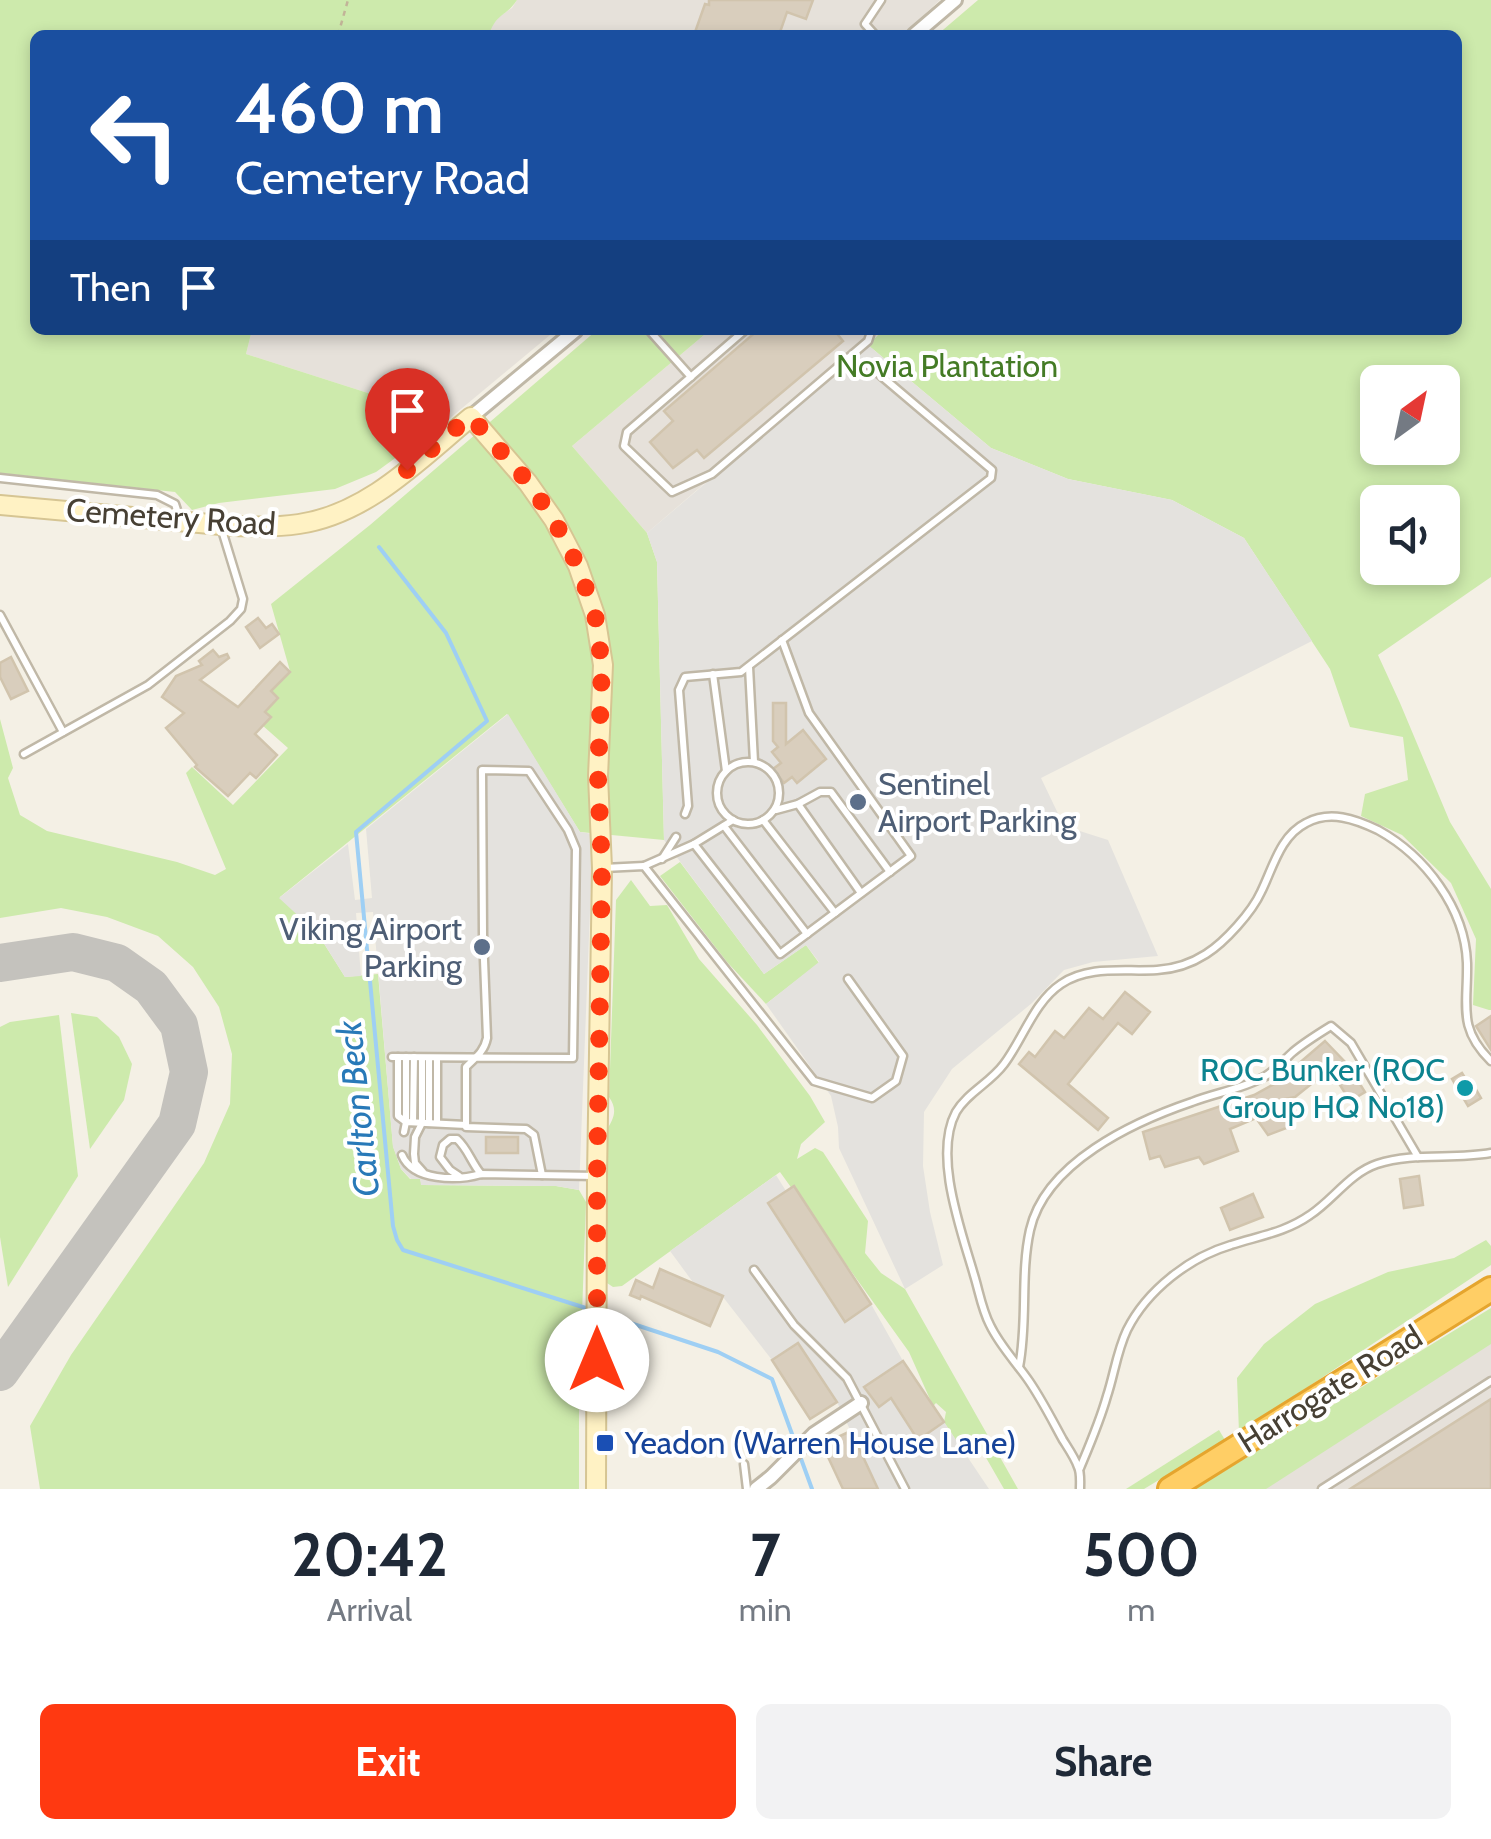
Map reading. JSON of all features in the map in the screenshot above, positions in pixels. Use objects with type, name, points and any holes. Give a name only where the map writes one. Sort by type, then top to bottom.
[{"type":"highway","name":"Harrogate Road","points":[[1170,1489],[1491,1289]]},
{"type":"street","points":[[920,30],[954,0]]},
{"type":"street","name":"Cemetery Road","points":[[0,505],[254,528],[302,524],[343,512],[380,491],[570,335]]},
{"type":"street","points":[[470,416],[528,482],[554,520],[578,566],[595,614],[602,665],[598,776],[602,868],[596,1489]]},
{"type":"street","points":[[756,1489],[814,1434],[861,1402]]},
{"type":"lane","points":[[871,30],[866,24],[881,0]]},
{"type":"lane","points":[[654,335],[692,376]]},
{"type":"lane","points":[[739,335],[627,432],[624,446],[672,492],[712,474],[870,335]]},
{"type":"lane","points":[[685,814],[688,806],[679,690],[685,677],[741,672],[991,478],[988,466],[866,363]]},
{"type":"lane","points":[[0,478],[157,495],[175,504],[180,522]]},
{"type":"lane","points":[[24,754],[148,685],[241,609],[244,599],[221,526]]},
{"type":"lane","points":[[1,620],[63,732]]},
{"type":"lane","points":[[694,844],[780,954],[911,856],[809,713],[782,640]]},
{"type":"lane","points":[[749,666],[754,762]]},
{"type":"lane","points":[[713,674],[726,771]]},
{"type":"lane","points":[[744,762],[754,762],[772,772],[779,801],[774,810],[763,820],[748,824],[733,820],[718,800],[720,780],[726,771],[744,762]]},
{"type":"lane","points":[[414,1058],[474,1058],[574,1058],[576,850],[568,830],[529,772],[482,770],[488,1038],[485,1050],[474,1058],[466,1067],[466,1126]]},
{"type":"lane","points":[[774,810],[798,804],[820,792],[831,792],[890,872]]},
{"type":"lane","points":[[798,804],[862,893]]},
{"type":"lane","points":[[1080,1489],[1079,1468],[1028,1380],[989,1324],[957,1216],[947,1157],[949,1129],[956,1112],[1004,1064],[1044,1000],[1061,984],[1087,972],[1160,970],[1193,962],[1213,949],[1248,913],[1286,839],[1306,823],[1331,816],[1358,820],[1391,837],[1428,870],[1445,894],[1463,934],[1467,1022],[1472,1038],[1491,1061]]},
{"type":"lane","points":[[602,868],[644,866],[661,860],[733,820]]},
{"type":"lane","points":[[763,820],[835,913]]},
{"type":"lane","points":[[724,826],[807,934]]},
{"type":"lane","points":[[661,860],[676,837]]},
{"type":"lane","points":[[644,866],[814,1081],[872,1098],[896,1081],[903,1056],[848,979]]},
{"type":"lane","points":[[1019,1368],[1025,1340],[1027,1258],[1031,1228],[1040,1204],[1090,1150],[1120,1130],[1266,1076],[1331,1026],[1351,1043],[1418,1156]]},
{"type":"lane","points":[[414,1058],[398,1116],[422,1122],[526,1129],[534,1135],[542,1175]]},
{"type":"lane","points":[[414,1058],[422,1122],[415,1137],[414,1154],[415,1164],[424,1173]]},
{"type":"lane","points":[[414,1058],[422,1122]]},
{"type":"lane","points":[[404,1132],[422,1122]]},
{"type":"lane","points":[[460,1176],[440,1157],[450,1138],[465,1146],[481,1174]]},
{"type":"lane","points":[[1079,1468],[1098,1428],[1128,1328],[1147,1301],[1177,1272],[1199,1256],[1268,1236],[1311,1215],[1373,1165],[1418,1156],[1491,1152]]},
{"type":"lane","points":[[402,1155],[413,1169],[433,1176],[597,1176]]},
{"type":"lane","points":[[754,1270],[794,1326],[847,1378],[905,1489]]},
{"type":"lane","points":[[1322,1489],[1491,1382]]},
{"type":"lane","points":[[744,1464],[747,1489]]},
{"type":"path","points":[[339,30],[348,0]]},
{"type":"shaded area","points":[[517,0],[940,0],[907,30],[490,30],[493,21]]},
{"type":"shaded area","points":[[251,335],[550,335],[449,419],[246,354]]},
{"type":"shaded area","points":[[704,335],[877,335],[647,533],[572,446]]},
{"type":"shaded area","name":"Sentinel Airport Parking","points":[[868,345],[991,448],[1068,479],[1172,500],[1244,538],[1312,641],[1041,778],[1064,826],[1108,840],[1158,956],[1093,962],[1064,970],[1032,1003],[952,1069],[924,1112],[923,1166],[943,1265],[905,1289],[839,1148],[831,1096],[766,1004],[819,962],[806,945],[764,974],[664,840],[657,562],[647,533]]},
{"type":"shaded area","name":"Viking Airport Parking","points":[[508,714],[580,832],[593,834],[579,1190],[556,1186],[421,1185],[420,1179],[411,1179],[401,1169],[393,1147],[373,912],[356,913],[361,976],[345,977],[318,934],[279,898],[348,844],[355,900],[372,898],[366,829]]},
{"type":"shaded area","points":[[776,1175],[786,1191],[769,1203],[844,1321],[871,1304],[903,1361],[879,1406],[891,1398],[918,1440],[944,1422],[989,1489],[878,1489],[837,1402],[798,1343],[772,1360],[723,1297],[695,1285],[670,1251]]},
{"type":"shaded area","points":[[1491,1331],[1491,1489],[1241,1489]]},
{"type":"green space","points":[[0,0],[517,0],[492,30],[30,30],[30,335],[251,335],[246,354],[449,419],[376,472],[335,489],[219,503],[192,510],[175,492],[0,473]]},
{"type":"green space","name":"Novia Plantation","points":[[978,0],[1491,0],[1491,577],[1378,655],[1450,822],[1491,889],[1491,1010],[1473,1005],[1476,939],[1451,883],[1402,835],[1361,816],[1365,794],[1408,780],[1403,737],[1350,727],[1330,669],[1244,538],[1172,500],[1068,479],[991,448],[868,345],[878,335],[1462,335],[1462,30],[943,30]]},
{"type":"green space","points":[[591,335],[704,335],[572,446],[647,533],[657,562],[664,840],[580,832],[507,714],[280,897],[318,934],[345,977],[378,974],[393,1146],[401,1169],[410,1179],[420,1179],[422,1185],[556,1186],[579,1190],[586,1202],[579,1489],[40,1489],[30,1426],[71,1355],[204,1163],[230,1104],[232,1054],[219,1007],[193,967],[158,936],[107,917],[61,908],[0,918],[0,719],[13,768],[8,778],[20,815],[47,831],[215,875],[226,869],[186,773],[192,767],[233,805],[288,748],[262,725],[265,712],[278,698],[271,691],[290,671],[271,604],[370,525]]},
{"type":"green space","points":[[680,862],[764,974],[806,945],[819,963],[766,1004],[727,962],[660,876]]},
{"type":"green space","points":[[631,880],[650,906],[667,905],[699,959],[757,1025],[810,1096],[825,1122],[801,1144],[797,1159],[815,1148],[823,1152],[868,1221],[865,1253],[881,1273],[905,1289],[1018,1489],[1004,1489],[977,1442],[959,1445],[944,1422],[946,1412],[936,1403],[933,1406],[909,1352],[780,1172],[622,1286],[607,1283],[606,1131],[614,1110],[609,1097],[616,900]]},
{"type":"green space","points":[[71,1013],[97,1017],[119,1037],[132,1064],[124,1100],[90,1149]]},
{"type":"green space","points":[[59,1015],[78,1176],[8,1287],[0,1237],[0,1027]]},
{"type":"green space","points":[[1486,1240],[1491,1246],[1491,1265],[1239,1433],[1237,1378],[1264,1344],[1315,1304],[1388,1272],[1454,1258]]},
{"type":"green space","points":[[1491,1308],[1491,1344],[1266,1489],[1195,1489]]},
{"type":"green space","points":[[1219,1430],[1225,1440],[1144,1489],[1126,1489]]},
{"type":"building","points":[[709,0],[813,0],[806,19],[787,12],[781,30],[696,30],[705,4],[709,5]]},
{"type":"building","points":[[752,335],[838,335],[843,341],[704,458],[697,450],[673,468],[650,442],[673,421],[664,411]]},
{"type":"building","points":[[258,618],[266,628],[272,624],[279,634],[260,648],[246,627]]},
{"type":"building","points":[[213,650],[219,657],[227,654],[229,658],[200,680],[238,707],[280,662],[290,672],[271,691],[278,698],[265,712],[271,717],[255,734],[277,755],[256,778],[250,773],[228,796],[195,767],[166,728],[184,713],[162,697],[176,676],[202,665],[199,661]]},
{"type":"building","points":[[11,657],[28,691],[11,699],[0,677],[0,663]]},
{"type":"building","points":[[773,703],[786,703],[786,744],[803,730],[826,759],[797,783],[792,777],[784,783],[773,769],[781,763],[772,752],[778,747],[773,741]]},
{"type":"building","points":[[1125,992],[1150,1012],[1132,1034],[1118,1023],[1068,1084],[1108,1118],[1098,1130],[1019,1064],[1029,1052],[1035,1057],[1055,1031],[1064,1038],[1089,1008],[1103,1019]]},
{"type":"building","points":[[1491,1016],[1491,1050],[1476,1026]]},
{"type":"building","points":[[1325,1041],[1348,1065],[1365,1092],[1350,1101],[1330,1069],[1295,1097],[1280,1100],[1289,1127],[1268,1135],[1256,1118],[1230,1129],[1238,1151],[1204,1164],[1199,1157],[1165,1167],[1160,1156],[1150,1159],[1143,1132],[1254,1095],[1276,1083]]},
{"type":"building","points":[[1462,1073],[1481,1098],[1468,1106],[1452,1079]]},
{"type":"building","points":[[486,1137],[518,1137],[518,1153],[486,1153]]},
{"type":"building","points":[[1419,1176],[1423,1205],[1404,1208],[1400,1179]]},
{"type":"building","points":[[794,1186],[871,1304],[845,1322],[768,1203]]},
{"type":"building","points":[[1253,1194],[1263,1217],[1230,1230],[1221,1208]]},
{"type":"building","points":[[660,1269],[723,1296],[710,1326],[641,1296],[640,1299],[630,1295],[636,1280],[653,1288]]},
{"type":"building","points":[[798,1343],[837,1402],[810,1419],[772,1360]]},
{"type":"building","points":[[903,1361],[944,1422],[918,1440],[891,1398],[879,1407],[864,1387]]},
{"type":"building","points":[[1491,1399],[1491,1489],[1350,1489]]},
{"type":"building","points":[[851,1431],[878,1489],[843,1489],[822,1444]]},
{"type":"waterway","name":"Carlton Beck","points":[[379,547],[446,633],[487,721],[356,832],[393,1226],[403,1250],[589,1309]]},
{"type":"waterway","name":"Carlton Beck","points":[[603,1314],[718,1352],[772,1379],[812,1489]]},
{"type":"taxiway","points":[[0,963],[73,952],[117,963],[151,987],[179,1025],[189,1072],[177,1124],[0,1372]]},
{"type":"place","name":"Sentinel Airport Parking","points":[[858,802]]},
{"type":"place","name":"Viking Airport Parking","points":[[482,947]]},
{"type":"place","name":"ROC Bunker (ROC Group HQ No18)","points":[[1465,1088]]},
{"type":"place","name":"Yeadon (Warren House Lane)","points":[[605,1443]]},
{"type":"route","points":[[407,470],[470,416],[528,482],[554,520],[578,566],[595,614],[602,665],[598,776],[602,868],[597,1360]]}]
